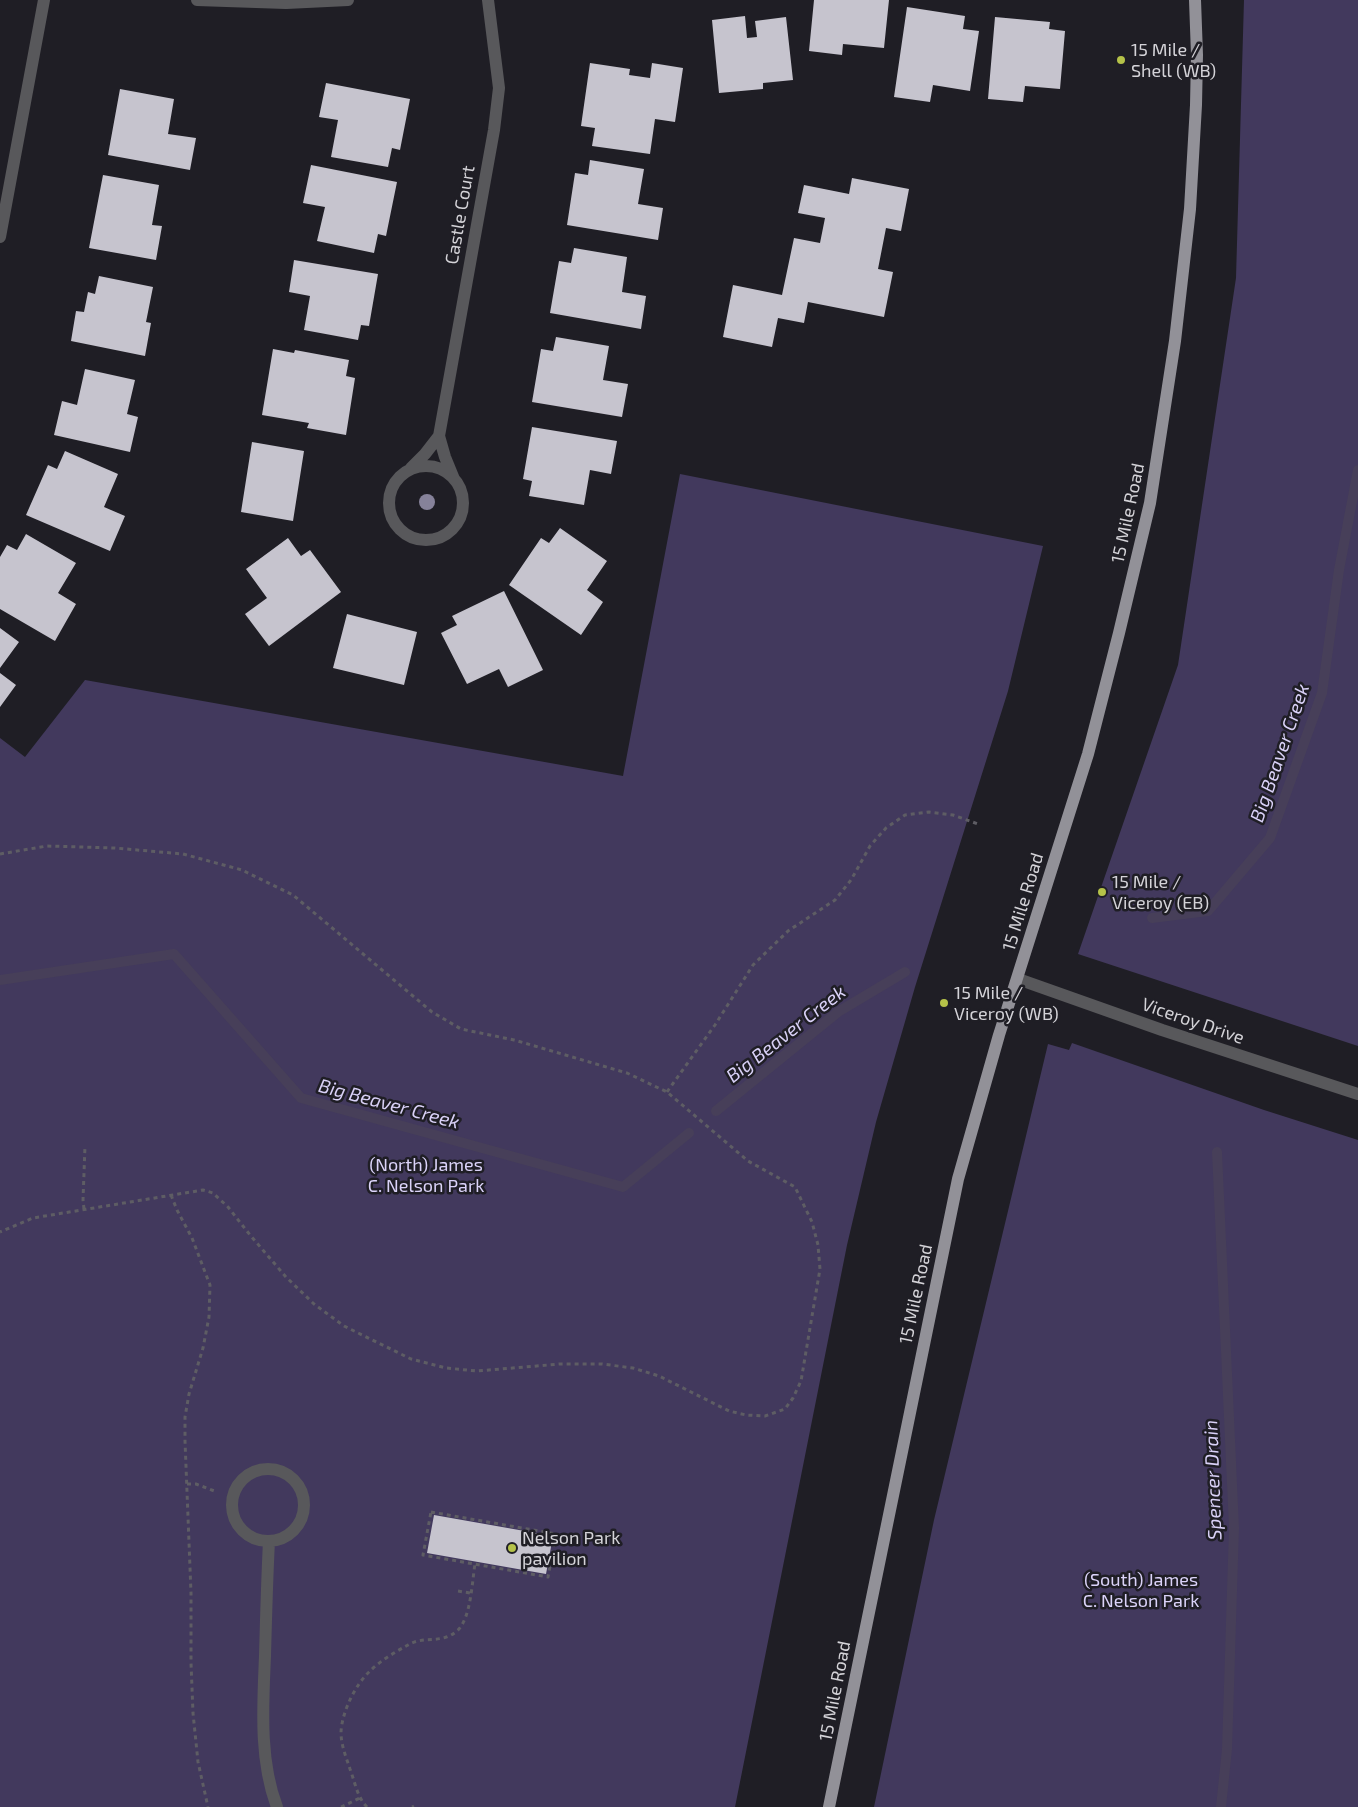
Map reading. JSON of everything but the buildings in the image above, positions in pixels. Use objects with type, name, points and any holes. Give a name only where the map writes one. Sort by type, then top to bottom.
[{"type":"main road","name":"15 Mile Road","points":[[829,1807],[958,1178],[999,1035],[1088,754],[1150,502],[1176,341],[1190,209],[1196,97],[1195,0]]},
{"type":"street","points":[[0,237],[44,0]]},
{"type":"street","points":[[197,0],[286,3],[348,0]]},
{"type":"street","name":"Castle Court","points":[[438,436],[454,479],[461,489],[464,502],[456,526],[436,539],[424,540],[412,537],[402,531],[394,522],[390,511],[390,499],[393,487],[399,478],[425,454],[438,436],[494,130],[499,88],[488,0]]},
{"type":"street","points":[[409,470],[420,466],[433,466],[445,471],[454,479]]},
{"type":"street","name":"Viceroy Drive","points":[[1018,979],[1172,1033],[1358,1094]]},
{"type":"street","points":[[272,1468],[287,1474],[299,1484],[304,1494],[305,1505],[303,1516],[298,1526],[290,1534],[280,1540],[268,1541],[257,1540],[251,1537],[238,1525],[233,1514],[232,1502],[234,1490],[250,1472],[272,1468]]},
{"type":"street","points":[[268,1541],[263,1696],[264,1739],[267,1775],[277,1807]]},
{"type":"path","points":[[667,1092],[715,1025],[753,964],[788,931],[835,900],[851,880],[870,846],[886,828],[905,815],[929,812],[953,815],[978,824]]},
{"type":"path","points":[[0,854],[47,846],[115,848],[183,854],[242,870],[293,895],[432,1012],[461,1029],[514,1040],[627,1073],[667,1092],[748,1161],[795,1186],[812,1222],[818,1245],[820,1269],[801,1381],[793,1398],[785,1408],[765,1416],[746,1415],[729,1411],[660,1376],[633,1368],[602,1364],[560,1364],[477,1371],[446,1368],[411,1359],[344,1326],[314,1304],[286,1277],[228,1206],[213,1194],[203,1190],[32,1218],[0,1232]]},
{"type":"path","points":[[84,1209],[85,1146]]},
{"type":"path","points":[[171,1195],[192,1238],[210,1285],[209,1317],[185,1417],[192,1593],[191,1663],[193,1714],[198,1762],[208,1807]]},
{"type":"path","points":[[187,1484],[196,1484],[217,1492]]},
{"type":"path","points":[[431,1512],[556,1534],[548,1577],[424,1555],[430,1518],[431,1512]]},
{"type":"path","points":[[424,1516],[430,1518]]},
{"type":"path","points":[[367,1807],[360,1798],[343,1748],[341,1731],[345,1713],[356,1689],[370,1671],[410,1643],[438,1640],[450,1636],[459,1628],[466,1618],[475,1564]]},
{"type":"path","points":[[458,1590],[470,1593]]},
{"type":"path","points":[[341,1807],[360,1798]]},
{"type":"green space","points":[[1244,0],[1358,0],[1358,1046],[1078,954],[1178,665],[1236,278]]},
{"type":"green space","name":"(North) James C. Nelson Park","points":[[680,474],[1043,546],[1008,691],[915,987],[876,1122],[847,1245],[735,1807],[0,1807],[0,738],[25,757],[85,680],[623,776]]},
{"type":"green space","name":"(South) James C. Nelson Park","points":[[1072,1043],[1264,1110],[1358,1140],[1358,1807],[874,1807],[934,1520],[1048,1044],[1069,1050]]},
{"type":"waterway","name":"Big Beaver Creek","points":[[1152,918],[1208,911],[1270,838],[1322,693],[1339,570],[1358,470]]},
{"type":"waterway","name":"Big Beaver Creek","points":[[0,980],[174,954],[301,1098],[623,1187],[689,1133]]},
{"type":"waterway","name":"Big Beaver Creek","points":[[716,1111],[838,1012],[905,972]]},
{"type":"waterway","name":"Spencer Drain","points":[[1217,1152],[1234,1528],[1227,1749],[1221,1807]]},
{"type":"place","name":"15 Mile / Shell (WB)","points":[[1121,60]]},
{"type":"place","name":"15 Mile / Viceroy (EB)","points":[[1102,892]]},
{"type":"place","name":"15 Mile / Viceroy (WB)","points":[[944,1003]]},
{"type":"place","name":"Nelson Park pavilion","points":[[512,1548]]}]
